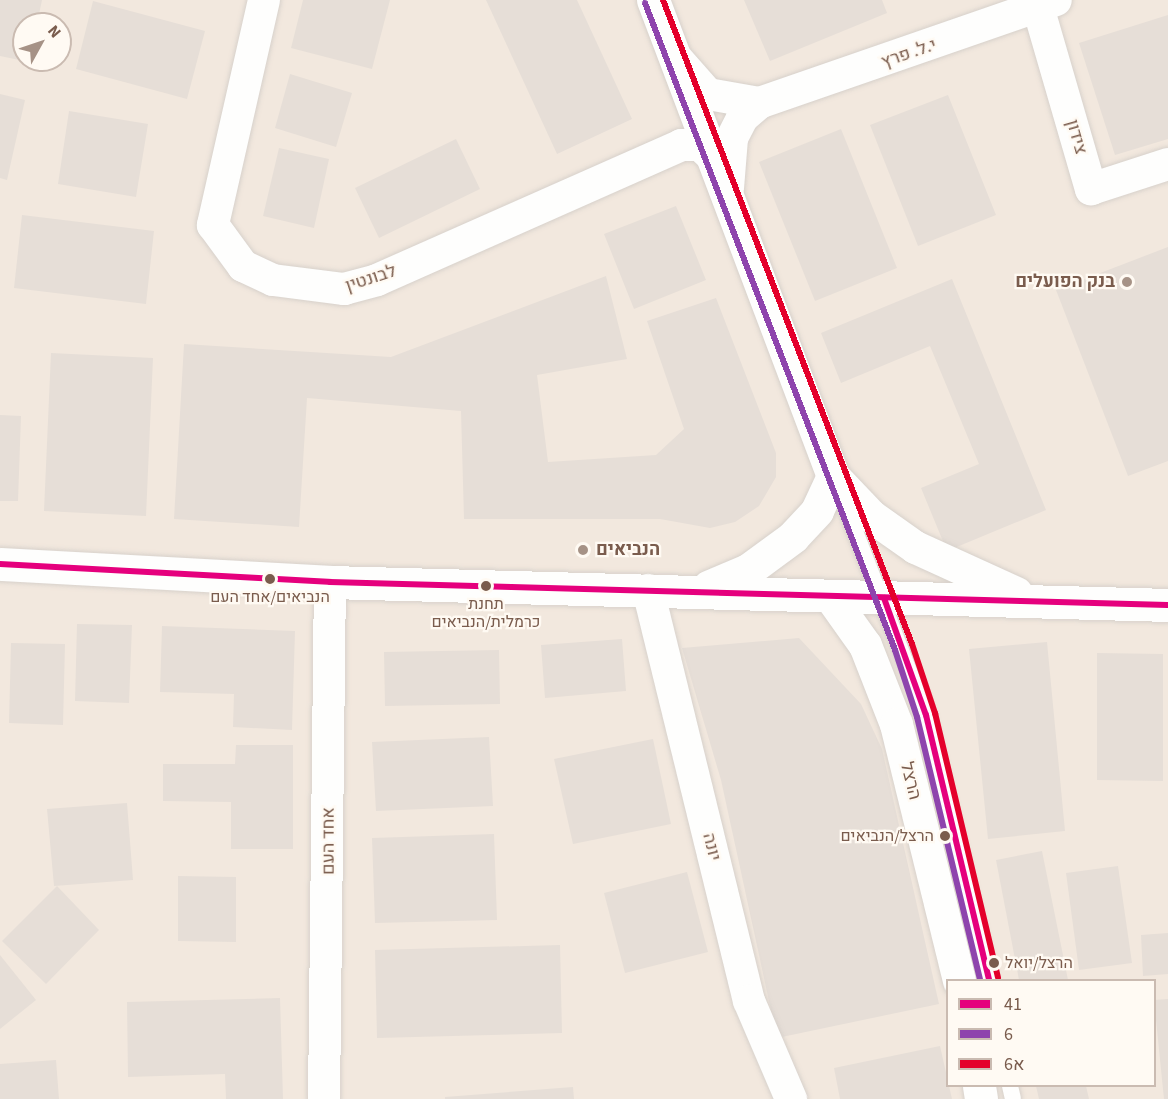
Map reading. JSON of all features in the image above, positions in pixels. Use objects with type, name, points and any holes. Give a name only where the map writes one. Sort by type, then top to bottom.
[{"type":"street","name":"לבונטין","points":[[264,0],[213,225],[243,266],[273,280],[344,289],[377,280],[681,145],[700,145],[716,160]]},
{"type":"street","points":[[652,0],[728,190],[833,477],[872,516],[915,547],[1037,602]]},
{"type":"street","name":"י.ל. פרץ","points":[[728,190],[732,138],[742,118],[759,103],[1047,3]]},
{"type":"street","name":"צידון","points":[[1047,3],[1092,189],[1168,165]]},
{"type":"street","name":"י.ל. פרץ","points":[[674,55],[708,94],[759,103]]},
{"type":"street","points":[[698,589],[748,570],[784,544],[817,511],[833,477]]},
{"type":"street","points":[[0,564],[330,582],[648,590],[698,589],[831,596],[1168,605]]},
{"type":"street","name":"אחד העם","points":[[324,1099],[330,582]]},
{"type":"street","name":"יונה","points":[[648,590],[749,1001],[791,1099]]},
{"type":"street","name":"הרצל","points":[[831,596],[865,645],[896,724],[959,979]]},
{"type":"lane","points":[[833,477],[884,597],[926,715],[989,979]]},
{"type":"shaded area","points":[[0,0],[1168,0],[1168,1099],[0,1099]]},
{"type":"building","points":[[0,0],[42,0],[40,12],[12,12],[12,58],[0,56]]},
{"type":"building","points":[[303,0],[390,0],[372,69],[291,48]]},
{"type":"building","points":[[486,0],[577,0],[632,119],[557,154]]},
{"type":"building","points":[[744,0],[882,0],[887,13],[770,61]]},
{"type":"building","points":[[93,1],[205,31],[187,99],[76,69]]},
{"type":"building","points":[[1168,15],[1168,139],[1115,155],[1079,43]]},
{"type":"building","points":[[290,74],[352,93],[336,147],[275,128]]},
{"type":"building","points":[[0,94],[25,100],[7,180],[0,178]]},
{"type":"building","points":[[948,95],[996,215],[918,246],[870,125]]},
{"type":"building","points":[[69,111],[148,124],[136,197],[58,184]]},
{"type":"building","points":[[841,129],[897,268],[815,301],[759,162]]},
{"type":"building","points":[[456,139],[480,189],[379,238],[355,188]]},
{"type":"building","points":[[279,148],[329,159],[314,228],[263,216]]},
{"type":"building","points":[[676,206],[706,280],[634,309],[604,234]]},
{"type":"building","points":[[22,215],[154,231],[146,304],[14,288]]},
{"type":"building","points":[[1168,247],[1168,461],[1128,476],[1056,290]]},
{"type":"building","points":[[606,276],[627,359],[537,375],[548,462],[656,455],[684,429],[647,321],[716,298],[776,453],[776,477],[759,506],[735,522],[710,528],[660,519],[464,519],[461,411],[307,398],[299,527],[174,519],[184,344],[391,357]]},
{"type":"building","points":[[952,279],[1046,510],[947,551],[921,488],[979,464],[930,346],[841,383],[821,333]]},
{"type":"building","points":[[51,353],[153,358],[146,516],[44,511]]},
{"type":"building","points":[[0,415],[21,416],[18,501],[0,501]]},
{"type":"building","points":[[77,624],[132,625],[129,703],[75,701]]},
{"type":"building","points":[[162,626],[295,631],[292,730],[233,727],[234,694],[160,692]]},
{"type":"building","points":[[799,638],[861,704],[882,749],[939,1004],[777,1038],[721,780],[682,648]]},
{"type":"building","points":[[622,639],[626,691],[545,698],[541,645]]},
{"type":"building","points":[[1047,642],[1065,831],[988,839],[969,649]]},
{"type":"building","points":[[11,643],[65,644],[63,725],[9,723]]},
{"type":"building","points":[[499,650],[500,704],[385,706],[384,652]]},
{"type":"building","points":[[1097,653],[1163,654],[1163,781],[1097,780]]},
{"type":"building","points":[[489,737],[493,806],[376,811],[372,742]]},
{"type":"building","points":[[653,739],[671,824],[573,844],[554,759]]},
{"type":"building","points":[[236,745],[293,745],[293,849],[231,849],[231,802],[163,801],[163,764],[235,764]]},
{"type":"building","points":[[127,803],[133,880],[54,886],[47,809]]},
{"type":"building","points":[[494,834],[497,920],[375,923],[372,838]]},
{"type":"building","points":[[1042,851],[1068,979],[1019,979],[996,860]]},
{"type":"building","points":[[1118,866],[1132,963],[1079,970],[1066,873]]},
{"type":"building","points":[[687,872],[708,952],[625,973],[604,893]]},
{"type":"building","points":[[178,876],[236,877],[236,942],[178,941]]},
{"type":"building","points":[[57,886],[99,930],[46,984],[2,941]]},
{"type":"building","points":[[1168,933],[1168,974],[1143,976],[1141,935]]},
{"type":"building","points":[[560,945],[562,1033],[377,1038],[375,950]]},
{"type":"building","points":[[0,955],[36,1000],[0,1029]]},
{"type":"building","points":[[280,998],[283,1099],[226,1099],[225,1074],[128,1077],[127,1002]]},
{"type":"building","points":[[1168,999],[1168,1099],[1164,1099],[1156,1000]]},
{"type":"building","points":[[940,1046],[946,1072],[946,1087],[949,1087],[952,1099],[840,1099],[834,1068]]},
{"type":"building","points":[[56,1060],[59,1099],[0,1099],[0,1064]]},
{"type":"building","points":[[573,1087],[574,1099],[445,1099],[445,1097]]},
{"type":"building","points":[[1036,1087],[1086,1087],[1089,1099],[1039,1099]]},
{"type":"transit line","name":"6א","points":[[663,0],[912,644],[935,713],[998,978]]},
{"type":"transit line","name":"6","points":[[645,3],[895,650],[917,717],[980,979]]},
{"type":"transit line","name":"41","points":[[0,564],[330,582],[1168,605]]},
{"type":"transit line","name":"41","points":[[884,598],[926,715],[989,979]]},
{"type":"place","name":"בנק הפועלים","points":[[1127,282]]},
{"type":"place","name":"הנביאים","points":[[583,550]]},
{"type":"place","name":"הנביאים/אחד העם","points":[[270,579]]},
{"type":"place","name":"תחנת כרמלית/הנביאים","points":[[486,586]]},
{"type":"place","name":"הרצל/הנביאים","points":[[945,836]]},
{"type":"place","name":"הרצל/יואל","points":[[994,963]]}]
